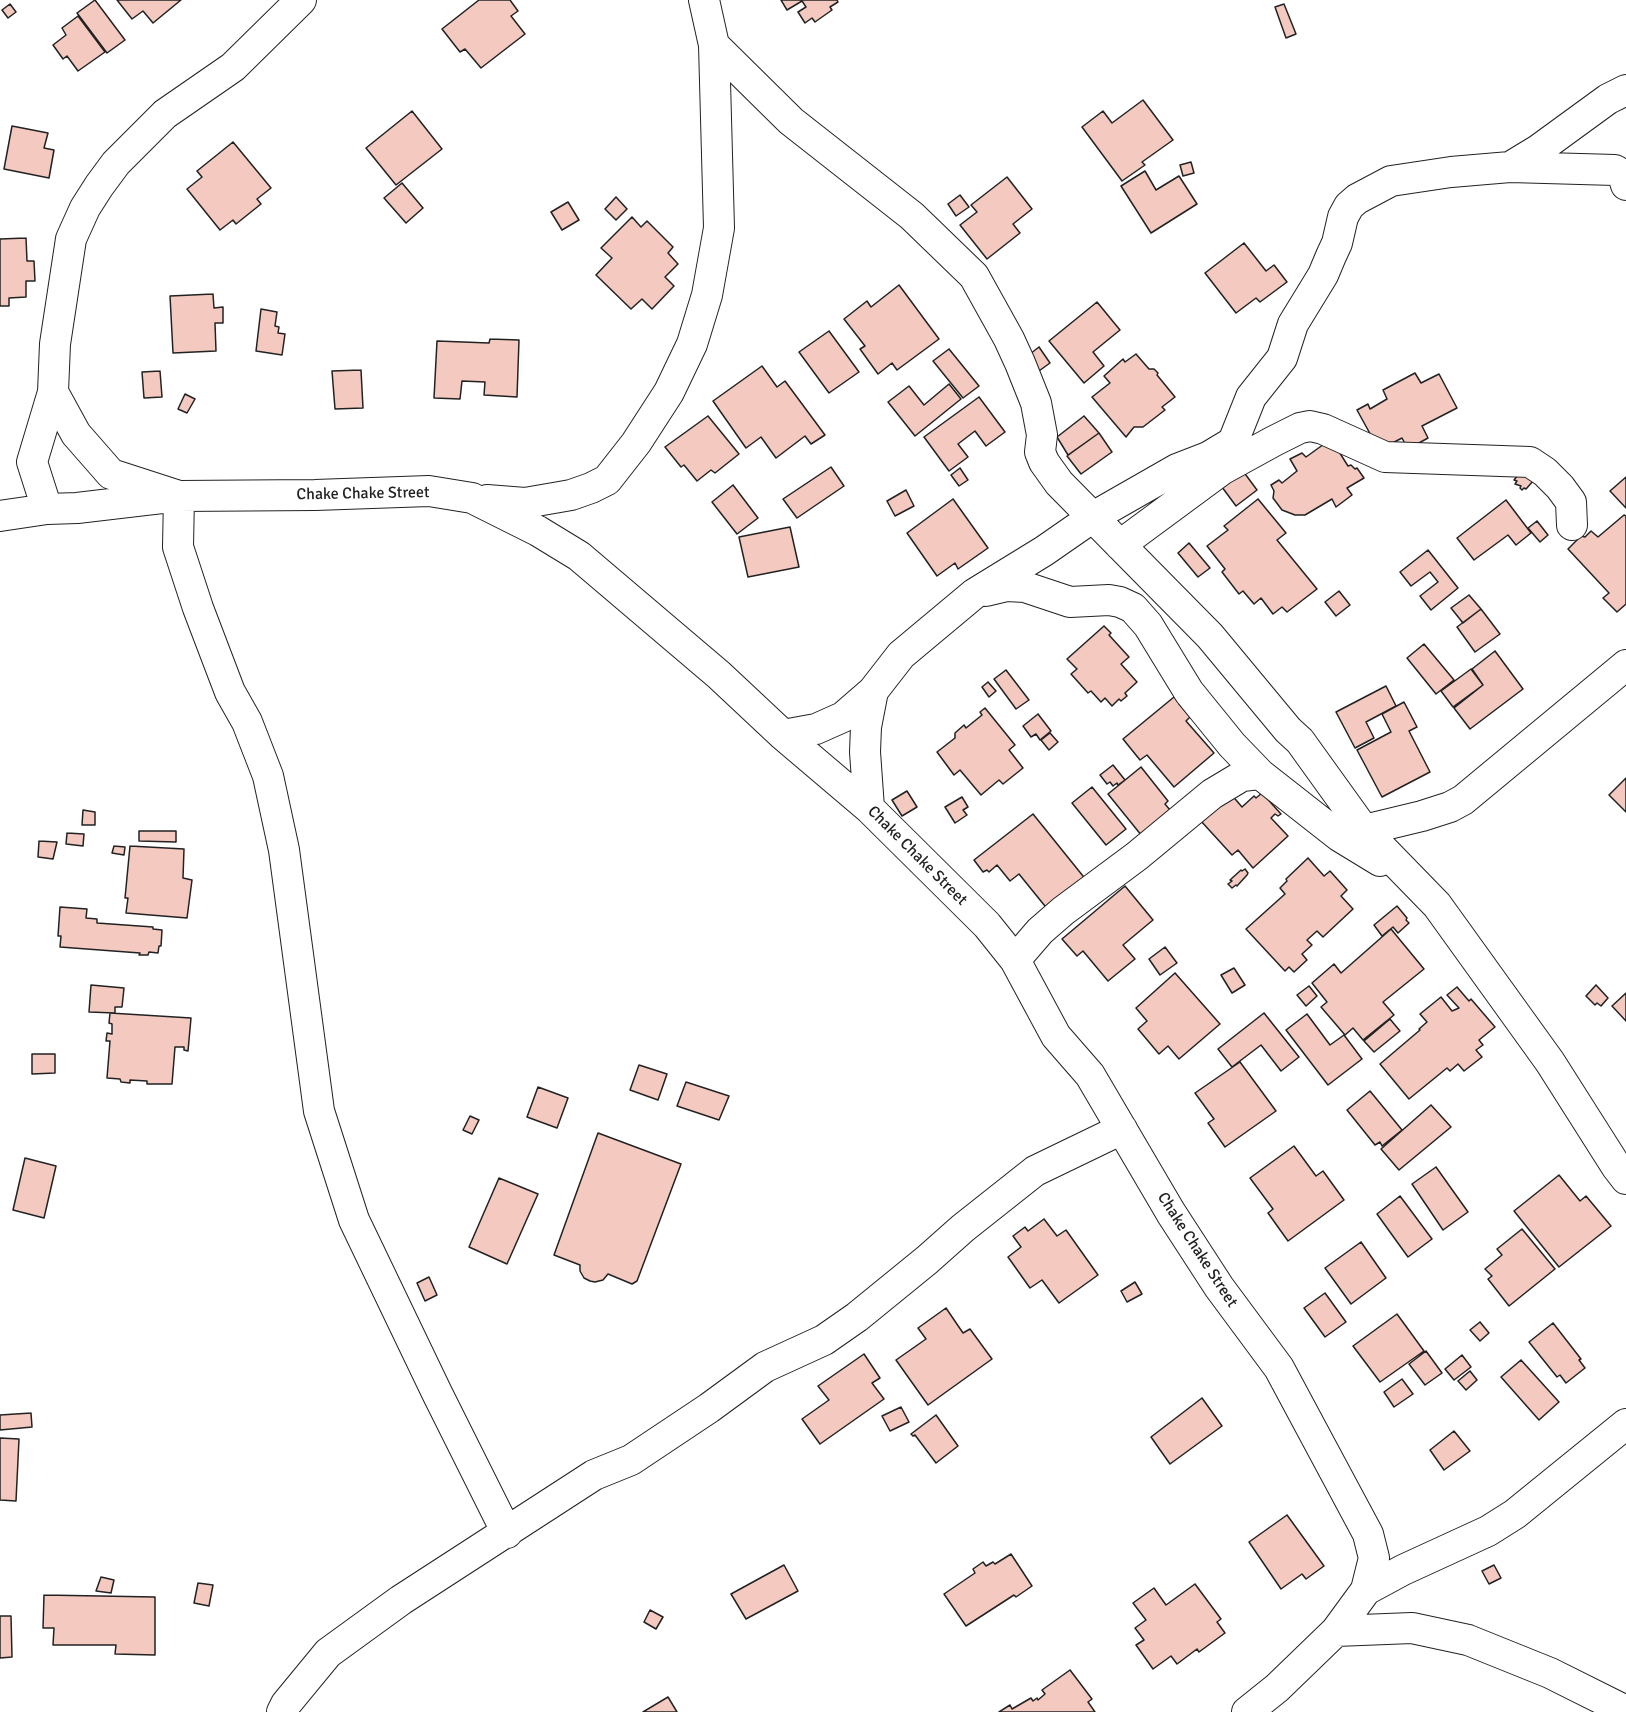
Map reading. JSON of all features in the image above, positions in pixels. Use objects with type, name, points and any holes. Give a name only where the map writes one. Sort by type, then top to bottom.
[{"type":"street","points":[[47,509],[32,462],[53,392],[55,344],[72,239],[85,208],[116,164],[165,114],[233,67],[301,0]]},
{"type":"street","points":[[472,498],[525,503],[571,495],[607,480],[636,443],[669,392],[692,344],[707,295],[719,228],[714,45],[704,0]]},
{"type":"street","points":[[714,45],[791,121],[912,216],[974,276],[1009,339],[1036,403],[1042,435],[1040,452],[1044,462],[1059,483],[1210,636],[1288,730],[1300,741],[1364,830],[1437,905],[1550,1062],[1626,1179]]},
{"type":"street","points":[[1510,167],[1538,150],[1608,99],[1626,90]]},
{"type":"street","points":[[1223,470],[1251,397],[1282,357],[1293,324],[1323,275],[1337,243],[1348,206],[1371,190],[1391,181],[1450,172],[1510,167],[1615,170],[1623,175],[1626,185]]},
{"type":"street","points":[[53,392],[76,434],[111,474],[178,496],[178,547],[230,692],[247,722],[268,776],[284,850],[319,1111],[325,1131],[354,1220],[507,1533]]},
{"type":"street","points":[[1120,545],[1223,470],[1274,441],[1300,428],[1310,426],[1323,429],[1385,457],[1530,462],[1560,486],[1571,502],[1572,525]]},
{"type":"street","points":[[783,735],[816,729],[843,717],[873,691],[901,656],[974,594],[1044,551],[1093,517],[1177,469],[1229,446],[1234,440]]},
{"type":"street","name":"Chake Chake Street","points":[[0,516],[178,496],[429,491],[472,498],[538,531],[579,556],[719,675],[783,735],[869,808],[987,925],[1015,960],[1056,1036],[1090,1075],[1171,1213],[1219,1287],[1279,1368],[1368,1534],[1373,1550],[1372,1572],[1366,1590],[1336,1631],[1277,1688],[1247,1712]]},
{"type":"street","points":[[974,594],[1007,586],[1025,587],[1070,602],[1108,600],[1133,608],[1148,625],[1189,692],[1232,745],[1260,774],[1339,836],[1418,885]]},
{"type":"street","points":[[1364,830],[1422,816],[1463,800],[1626,665]]},
{"type":"street","points":[[869,808],[865,752],[866,727],[873,691]]},
{"type":"street","points":[[1015,960],[1040,931],[1063,911],[1137,856],[1212,794],[1242,776],[1251,773],[1260,774]]},
{"type":"street","points":[[282,1712],[328,1653],[401,1600],[594,1475],[631,1460],[765,1367],[824,1340],[856,1317],[1035,1171],[1122,1129]]},
{"type":"street","points":[[1366,1590],[1403,1570],[1488,1531],[1515,1514],[1626,1424]]},
{"type":"street","points":[[1336,1631],[1412,1628],[1468,1640],[1550,1673],[1626,1711]]},
{"type":"building","points":[[95,0],[125,40],[107,53],[77,13]]},
{"type":"building","points":[[117,0],[181,0],[153,23],[143,11],[132,19]]},
{"type":"building","points":[[479,0],[510,0],[518,11],[511,16],[525,34],[481,68],[465,49],[460,52],[442,29]]},
{"type":"building","points":[[781,0],[837,0],[838,2],[830,7],[832,10],[815,22],[812,18],[805,23],[798,12],[806,7],[802,1],[787,10]]},
{"type":"building","points":[[10,4],[16,12],[8,18],[2,10]]},
{"type":"building","points":[[1284,4],[1296,34],[1286,38],[1275,7]]},
{"type":"building","points":[[78,16],[105,52],[78,71],[67,56],[63,59],[53,45],[66,35],[62,28]]},
{"type":"building","points":[[1143,100],[1173,140],[1142,162],[1145,165],[1122,181],[1082,127],[1103,111],[1112,123]]},
{"type":"building","points":[[412,111],[442,149],[396,185],[366,148]]},
{"type":"building","points":[[12,126],[48,133],[44,148],[54,150],[49,178],[4,169]]},
{"type":"building","points":[[233,142],[271,188],[257,199],[261,204],[236,224],[233,220],[220,230],[187,189],[202,177],[197,171]]},
{"type":"building","points":[[1191,162],[1194,173],[1183,176],[1180,165]]},
{"type":"building","points":[[1145,171],[1156,190],[1179,176],[1197,204],[1151,233],[1121,186]]},
{"type":"building","points":[[1007,177],[1032,209],[1013,224],[1020,233],[987,259],[960,225],[977,212],[971,205]]},
{"type":"building","points":[[402,183],[423,208],[406,223],[384,198]]},
{"type":"building","points":[[960,195],[969,207],[956,216],[948,204]]},
{"type":"building","points":[[616,197],[627,209],[616,220],[605,209]]},
{"type":"building","points":[[568,202],[579,220],[562,230],[551,212]]},
{"type":"building","points":[[632,217],[641,227],[647,221],[673,247],[668,253],[678,264],[665,277],[674,286],[652,309],[642,299],[631,309],[596,275],[612,258],[601,248]]},
{"type":"building","points":[[26,238],[27,261],[34,261],[35,281],[26,281],[26,297],[9,298],[9,306],[0,306],[0,239]]},
{"type":"building","points":[[1244,243],[1266,271],[1274,265],[1287,282],[1260,302],[1256,298],[1236,313],[1205,273]]},
{"type":"building","points":[[899,285],[939,339],[897,370],[892,363],[878,374],[860,349],[865,346],[844,319],[867,301],[871,307]]},
{"type":"building","points":[[213,294],[214,308],[223,307],[223,323],[215,323],[216,351],[173,353],[170,296]]},
{"type":"building","points":[[1097,302],[1120,330],[1093,352],[1104,366],[1084,383],[1049,341]]},
{"type":"building","points":[[261,309],[277,312],[275,326],[279,327],[278,333],[285,334],[282,355],[256,351]]},
{"type":"building","points":[[829,331],[859,372],[829,393],[799,352]]},
{"type":"building","points":[[490,339],[519,340],[517,397],[484,395],[485,382],[462,381],[460,399],[434,398],[437,341],[489,343]]},
{"type":"building","points":[[1039,347],[1050,363],[1032,376],[1021,361]]},
{"type":"building","points":[[949,349],[979,386],[963,398],[933,361]]},
{"type":"building","points":[[1136,354],[1149,369],[1154,369],[1158,373],[1157,375],[1175,397],[1162,407],[1165,410],[1143,427],[1134,427],[1126,437],[1092,397],[1110,383],[1104,376],[1123,359],[1125,362]]},
{"type":"building","points":[[762,366],[777,387],[785,381],[825,435],[811,444],[805,436],[776,458],[761,437],[746,448],[713,401]]},
{"type":"building","points":[[361,370],[363,408],[335,409],[332,371]]},
{"type":"building","points":[[160,371],[162,397],[144,398],[142,372]]},
{"type":"building","points":[[1415,373],[1421,383],[1439,374],[1457,408],[1422,426],[1428,438],[1408,449],[1402,438],[1379,450],[1357,410],[1368,404],[1370,409],[1387,399],[1383,390]]},
{"type":"building","points":[[949,384],[961,399],[915,436],[888,402],[909,386],[924,405]]},
{"type":"building","points":[[185,394],[195,399],[187,413],[178,409]]},
{"type":"building","points":[[979,397],[1005,432],[986,446],[975,431],[958,444],[968,457],[949,471],[924,437]]},
{"type":"building","points":[[708,416],[739,454],[715,473],[711,470],[697,481],[684,465],[681,467],[665,447]]},
{"type":"building","points":[[1084,416],[1099,433],[1068,455],[1057,437]]},
{"type":"building","points":[[1099,433],[1112,452],[1081,474],[1067,456]]},
{"type":"building","points":[[1331,439],[1348,466],[1357,468],[1364,478],[1347,488],[1352,495],[1336,507],[1332,499],[1305,515],[1295,515],[1282,510],[1273,498],[1274,491],[1271,485],[1279,480],[1282,483],[1297,471],[1290,459],[1302,453],[1306,457]]},
{"type":"building","points":[[831,467],[844,486],[797,518],[783,499]]},
{"type":"building","points":[[1240,467],[1257,490],[1236,506],[1219,483]]},
{"type":"building","points":[[960,468],[968,480],[959,486],[951,475]]},
{"type":"building","points":[[1522,470],[1534,480],[1522,490],[1514,480]]},
{"type":"building","points":[[1626,477],[1626,508],[1610,491]]},
{"type":"building","points":[[733,485],[758,518],[737,534],[712,502]]},
{"type":"building","points":[[906,490],[914,506],[895,516],[887,501]]},
{"type":"building","points":[[953,499],[988,548],[958,569],[955,563],[937,576],[907,533]]},
{"type":"building","points":[[1258,499],[1286,533],[1277,540],[1317,589],[1287,612],[1282,607],[1273,614],[1261,598],[1254,604],[1243,591],[1239,594],[1222,572],[1225,569],[1207,546],[1228,530],[1224,526]]},
{"type":"building","points":[[1506,500],[1531,533],[1516,545],[1508,535],[1474,560],[1457,538]]},
{"type":"building","points":[[1624,515],[1626,516],[1626,604],[1617,612],[1603,598],[1609,593],[1568,549],[1581,536],[1585,537],[1591,531],[1598,537]]},
{"type":"building","points":[[1537,521],[1548,535],[1540,542],[1528,528]]},
{"type":"building","points":[[790,527],[799,567],[748,577],[739,537]]},
{"type":"building","points":[[1189,543],[1210,568],[1198,577],[1178,553]]},
{"type":"building","points":[[1428,550],[1458,588],[1431,610],[1420,596],[1438,582],[1430,572],[1411,586],[1400,572]]},
{"type":"building","points":[[1339,591],[1350,605],[1336,616],[1325,602]]},
{"type":"building","points":[[1469,595],[1481,609],[1463,623],[1451,608]]},
{"type":"building","points":[[1481,609],[1500,634],[1475,652],[1457,627]]},
{"type":"building","points":[[1104,626],[1129,657],[1121,664],[1137,682],[1125,693],[1127,696],[1121,701],[1119,699],[1112,706],[1105,698],[1101,702],[1091,691],[1088,693],[1071,674],[1077,669],[1067,659]]},
{"type":"building","points":[[1424,644],[1454,680],[1436,694],[1407,658]]},
{"type":"building","points":[[1495,651],[1523,689],[1470,729],[1454,708],[1483,685],[1472,669]]},
{"type":"building","points":[[1471,669],[1483,685],[1453,707],[1441,691]]},
{"type":"building","points":[[1006,670],[1029,700],[1016,709],[994,679]]},
{"type":"building","points":[[988,682],[996,691],[989,697],[982,687]]},
{"type":"building","points":[[1386,686],[1396,706],[1366,722],[1374,738],[1355,748],[1336,712]]},
{"type":"building","points":[[1174,697],[1181,702],[1179,704],[1190,717],[1186,721],[1214,753],[1174,787],[1147,755],[1140,760],[1123,739]]},
{"type":"building","points":[[1404,702],[1417,727],[1409,731],[1430,772],[1382,797],[1357,750],[1391,732],[1382,714]]},
{"type":"building","points":[[985,708],[1015,745],[1009,750],[1023,768],[1003,784],[999,780],[981,795],[960,770],[954,775],[937,752],[955,738],[955,733],[964,725],[966,728],[982,715],[980,712]]},
{"type":"building","points":[[1038,714],[1051,731],[1040,740],[1036,734],[1031,737],[1023,726]]},
{"type":"building","points":[[1050,733],[1058,742],[1049,750],[1041,740]]},
{"type":"building","points":[[1113,765],[1125,780],[1113,786],[1110,782],[1107,784],[1100,775]]},
{"type":"building","points":[[1141,767],[1168,801],[1165,804],[1170,810],[1146,841],[1108,794]]},
{"type":"building","points":[[1626,778],[1626,812],[1609,795]]},
{"type":"building","points":[[1092,787],[1126,829],[1106,845],[1072,803]]},
{"type":"building","points":[[907,791],[917,807],[902,816],[892,800]]},
{"type":"building","points":[[1230,793],[1242,807],[1254,796],[1256,798],[1262,793],[1281,814],[1278,816],[1275,814],[1271,818],[1288,836],[1253,868],[1238,850],[1232,855],[1200,820]]},
{"type":"building","points":[[962,797],[968,807],[963,810],[967,815],[955,823],[945,807]]},
{"type":"building","points":[[83,810],[95,812],[95,825],[82,825]]},
{"type":"building","points":[[1033,814],[1087,881],[1049,911],[1019,874],[1010,881],[997,865],[989,872],[987,870],[983,872],[974,860]]},
{"type":"building","points":[[139,831],[176,831],[176,842],[139,841]]},
{"type":"building","points":[[67,833],[84,834],[83,846],[66,844]]},
{"type":"building","points":[[39,841],[57,842],[53,859],[38,857]]},
{"type":"building","points":[[114,846],[125,847],[124,855],[112,853]]},
{"type":"building","points":[[130,846],[184,849],[183,878],[192,880],[187,918],[126,913],[128,898],[125,898]]},
{"type":"building","points":[[1308,858],[1324,876],[1330,871],[1347,890],[1341,896],[1353,909],[1323,937],[1317,931],[1307,940],[1312,945],[1302,954],[1307,960],[1294,972],[1289,967],[1285,971],[1246,929],[1285,894],[1280,888]]},
{"type":"building","points":[[1245,869],[1247,875],[1232,888],[1228,884],[1232,881],[1230,880]]},
{"type":"building","points":[[1125,886],[1153,920],[1123,945],[1135,959],[1108,981],[1083,951],[1077,956],[1062,939]]},
{"type":"building","points":[[1397,906],[1409,923],[1398,933],[1393,927],[1382,936],[1374,925]]},
{"type":"building","points":[[60,907],[87,909],[86,918],[97,919],[97,923],[153,927],[153,929],[162,930],[161,946],[159,946],[158,953],[149,952],[148,955],[60,947],[61,936],[58,936]]},
{"type":"building","points":[[1391,929],[1424,969],[1383,1002],[1394,1015],[1363,1040],[1353,1028],[1345,1035],[1321,1007],[1327,1002],[1312,983],[1334,964],[1341,973]]},
{"type":"building","points":[[1165,947],[1177,963],[1160,975],[1149,959]]},
{"type":"building","points":[[1234,968],[1245,985],[1232,993],[1221,975]]},
{"type":"building","points":[[1175,973],[1220,1024],[1179,1059],[1168,1046],[1159,1054],[1138,1029],[1147,1021],[1136,1008]]},
{"type":"building","points":[[91,985],[124,988],[122,1007],[115,1007],[115,1013],[89,1012]]},
{"type":"building","points":[[1596,985],[1608,998],[1601,1006],[1597,1003],[1595,1005],[1586,996]]},
{"type":"building","points":[[1309,986],[1317,996],[1306,1006],[1297,995]]},
{"type":"building","points":[[1457,987],[1469,1001],[1471,999],[1495,1027],[1479,1040],[1483,1045],[1476,1050],[1482,1057],[1464,1071],[1458,1064],[1450,1071],[1447,1068],[1409,1099],[1380,1064],[1420,1030],[1427,1022],[1420,1014],[1441,997],[1452,1011],[1459,1008],[1447,995]]},
{"type":"building","points":[[1626,993],[1626,1021],[1612,1006]]},
{"type":"building","points":[[110,1013],[191,1018],[188,1051],[184,1050],[184,1047],[175,1047],[172,1084],[147,1084],[147,1081],[130,1080],[130,1083],[107,1078],[110,1041],[106,1041],[107,1033],[112,1034],[112,1024],[109,1023]]},
{"type":"building","points":[[1264,1013],[1299,1057],[1281,1071],[1261,1045],[1232,1067],[1218,1049]]},
{"type":"building","points":[[1307,1014],[1330,1045],[1344,1035],[1362,1059],[1328,1085],[1286,1030]]},
{"type":"building","points":[[1390,1019],[1400,1031],[1374,1052],[1364,1041]]},
{"type":"building","points":[[32,1054],[55,1054],[55,1073],[32,1074]]},
{"type":"building","points":[[1240,1062],[1276,1111],[1225,1147],[1208,1123],[1214,1119],[1195,1093]]},
{"type":"building","points":[[639,1065],[667,1074],[658,1100],[630,1090]]},
{"type":"building","points":[[686,1082],[729,1096],[719,1120],[677,1106]]},
{"type":"building","points":[[538,1087],[568,1098],[557,1128],[527,1117]]},
{"type":"building","points":[[1370,1091],[1402,1130],[1382,1146],[1380,1142],[1375,1145],[1347,1110]]},
{"type":"building","points":[[1431,1105],[1451,1127],[1399,1170],[1381,1149]]},
{"type":"building","points":[[470,1116],[479,1120],[472,1134],[463,1130]]},
{"type":"building","points":[[598,1133],[681,1164],[637,1281],[632,1284],[608,1274],[603,1280],[590,1281],[584,1278],[580,1265],[554,1255]]},
{"type":"building","points":[[1294,1146],[1316,1176],[1323,1171],[1344,1200],[1288,1241],[1268,1213],[1273,1209],[1250,1178]]},
{"type":"building","points":[[25,1158],[56,1166],[44,1218],[13,1210]]},
{"type":"building","points":[[1436,1167],[1468,1212],[1443,1230],[1412,1184]]},
{"type":"building","points":[[1559,1175],[1580,1201],[1586,1196],[1611,1226],[1559,1267],[1514,1211]]},
{"type":"building","points":[[499,1178],[538,1194],[507,1264],[469,1247]]},
{"type":"building","points":[[1400,1196],[1432,1239],[1408,1257],[1377,1214]]},
{"type":"building","points":[[1044,1219],[1057,1236],[1066,1230],[1098,1275],[1059,1303],[1042,1280],[1030,1288],[1008,1257],[1021,1247],[1013,1236],[1025,1227],[1028,1231]]},
{"type":"building","points":[[1522,1229],[1555,1269],[1509,1306],[1488,1279],[1492,1276],[1485,1269],[1502,1255],[1497,1249]]},
{"type":"building","points":[[1361,1242],[1386,1278],[1351,1304],[1325,1268]]},
{"type":"building","points":[[429,1277],[437,1295],[425,1301],[417,1283]]},
{"type":"building","points":[[1135,1282],[1142,1294],[1127,1302],[1121,1291]]},
{"type":"building","points":[[1325,1293],[1346,1322],[1325,1337],[1304,1308]]},
{"type":"building","points":[[946,1308],[963,1333],[970,1329],[992,1359],[928,1405],[896,1360],[926,1339],[918,1328]]},
{"type":"building","points":[[1397,1314],[1424,1351],[1380,1382],[1353,1346]]},
{"type":"building","points":[[1480,1322],[1489,1333],[1480,1341],[1470,1330]]},
{"type":"building","points":[[1553,1323],[1581,1359],[1579,1360],[1585,1368],[1566,1383],[1560,1375],[1557,1377],[1529,1342]]},
{"type":"building","points":[[1426,1351],[1442,1373],[1425,1385],[1409,1364]]},
{"type":"building","points":[[864,1354],[880,1378],[872,1383],[884,1399],[820,1444],[802,1419],[829,1400],[818,1386]]},
{"type":"building","points":[[1462,1355],[1471,1367],[1454,1380],[1445,1369]]},
{"type":"building","points":[[1521,1360],[1559,1402],[1539,1420],[1501,1377]]},
{"type":"building","points":[[1470,1371],[1477,1380],[1466,1390],[1458,1381]]},
{"type":"building","points":[[1402,1379],[1413,1394],[1394,1407],[1384,1392]]},
{"type":"building","points":[[1202,1398],[1222,1426],[1170,1464],[1151,1437]]},
{"type":"building","points":[[901,1407],[909,1422],[890,1431],[882,1416]]},
{"type":"building","points":[[31,1413],[32,1427],[0,1430],[0,1415]]},
{"type":"building","points":[[936,1415],[958,1446],[936,1463],[915,1435],[911,1434]]},
{"type":"building","points":[[1454,1431],[1470,1451],[1444,1470],[1430,1450]]},
{"type":"building","points":[[0,1438],[19,1439],[16,1501],[0,1500]]},
{"type":"building","points":[[1287,1515],[1324,1566],[1306,1579],[1302,1574],[1281,1589],[1249,1542]]},
{"type":"building","points":[[1011,1554],[1032,1586],[966,1626],[944,1594],[975,1573],[973,1569],[983,1562],[986,1566],[993,1562],[995,1564]]},
{"type":"building","points":[[784,1565],[798,1591],[746,1619],[731,1594]]},
{"type":"building","points":[[1494,1565],[1501,1578],[1489,1584],[1482,1571]]},
{"type":"building","points":[[101,1577],[114,1580],[111,1593],[96,1591]]},
{"type":"building","points":[[198,1583],[213,1585],[209,1606],[194,1603]]},
{"type":"building","points":[[1195,1584],[1221,1619],[1217,1622],[1225,1633],[1199,1652],[1197,1649],[1177,1664],[1171,1656],[1153,1669],[1136,1645],[1144,1640],[1135,1628],[1146,1620],[1133,1603],[1154,1588],[1166,1605]]},
{"type":"building","points":[[44,1595],[155,1597],[155,1655],[115,1654],[116,1645],[53,1645],[54,1628],[43,1628]]},
{"type":"building","points":[[650,1610],[663,1617],[656,1629],[644,1622]]},
{"type":"building","points":[[0,1616],[11,1616],[12,1657],[0,1658]]},
{"type":"building","points":[[1070,1670],[1092,1699],[1088,1702],[1095,1712],[999,1712],[1010,1705],[1012,1709],[1031,1698],[1033,1701],[1037,1698],[1038,1700],[1045,1694],[1042,1690]]},
{"type":"building","points":[[668,1697],[677,1712],[643,1712]]}]
